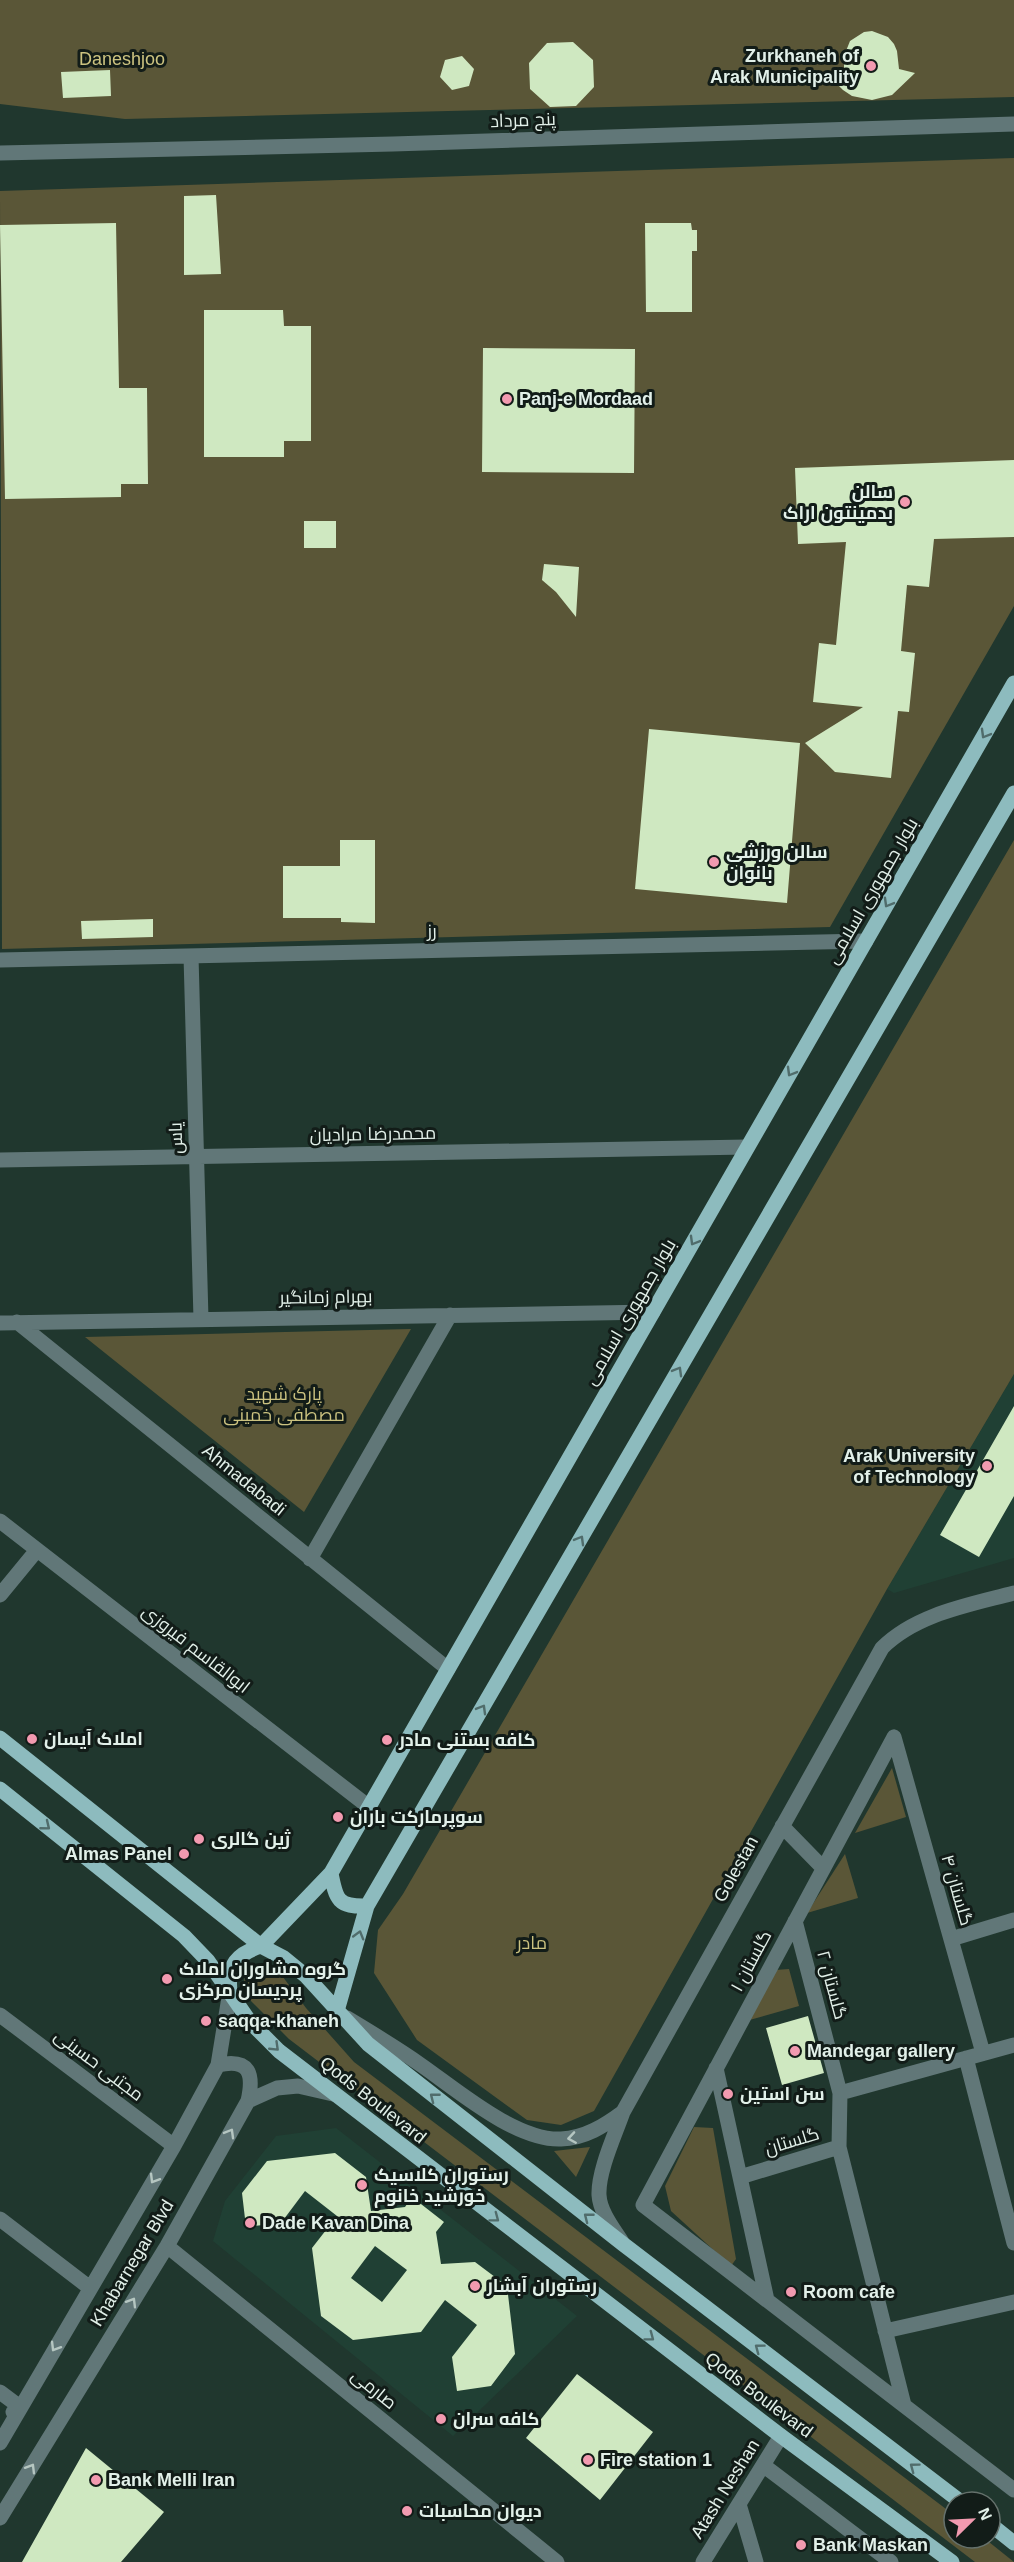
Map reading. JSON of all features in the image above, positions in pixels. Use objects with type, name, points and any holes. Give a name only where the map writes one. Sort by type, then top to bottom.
[{"type":"main road","name":"بلوار جمهوری اسلامی","points":[[230,1991],[229,1977],[232,1966],[249,1950],[261,1946],[331,1873],[1014,683]]},
{"type":"main road","points":[[337,2011],[367,1906],[1014,793]]},
{"type":"main road","name":"Qods Boulevard","points":[[0,1738],[261,1946],[272,1950],[296,1967],[368,2044],[623,2244],[945,2490]]},
{"type":"main road","name":"Qods Boulevard","points":[[0,1790],[184,1936],[208,1961],[230,1991],[239,2008],[279,2051],[781,2436],[952,2562]]},
{"type":"main road","points":[[331,1873],[334,1889],[340,1901],[352,1907],[367,1906]]},
{"type":"street","name":"پنج مرداد","points":[[0,153],[1014,124]]},
{"type":"street","name":"پنج مرداد","points":[[0,145],[33,151]]},
{"type":"street","name":"رز","points":[[0,960],[866,941]]},
{"type":"street","name":"یاس","points":[[191,956],[201,1319]]},
{"type":"street","name":"محمدرضا مرادیان","points":[[0,1160],[747,1147]]},
{"type":"street","name":"بهرام زمانگیر","points":[[0,1323],[653,1312]]},
{"type":"street","points":[[310,1559],[450,1314]]},
{"type":"street","name":"Ahmadabadi","points":[[16,1323],[448,1669]]},
{"type":"street","name":"ابوالقاسم فیروزی","points":[[0,1521],[369,1807]]},
{"type":"street","points":[[0,1595],[37,1550]]},
{"type":"street","name":"Golestan","points":[[623,2244],[606,2216],[599,2195],[602,2175],[623,2112],[882,1648],[911,1624],[1014,1593]]},
{"type":"street","name":"گلستان ۱","points":[[767,2300],[643,2205],[894,1737]]},
{"type":"street","name":"گلستان ۴","points":[[894,1737],[983,2054]]},
{"type":"street","points":[[782,1826],[823,1868]]},
{"type":"street","points":[[951,1939],[1014,1920]]},
{"type":"street","name":"گلستان ۲","points":[[795,1921],[840,2093]]},
{"type":"street","name":"Khabarnegar Blvd","points":[[0,2442],[174,2146],[218,2065],[230,1991]]},
{"type":"street","points":[[337,2011],[420,2064],[474,2103],[523,2132],[560,2140],[581,2136],[603,2127],[623,2112]]},
{"type":"street","name":"مجتبی حسینی","points":[[0,2015],[174,2146]]},
{"type":"street","points":[[840,2093],[1014,2045]]},
{"type":"street","points":[[966,2058],[1014,2243]]},
{"type":"street","points":[[218,2065],[229,2062],[242,2064],[249,2071],[252,2083],[248,2101]]},
{"type":"street","points":[[716,2068],[767,2300],[1014,2490]]},
{"type":"street","points":[[248,2101],[277,2088],[298,2086],[333,2094]]},
{"type":"street","name":"گلستان","points":[[740,2177],[839,2147],[840,2093]]},
{"type":"street","name":"Khabarnegar Blvd","points":[[0,2518],[166,2246],[248,2101]]},
{"type":"street","points":[[839,2147],[904,2405]]},
{"type":"street","points":[[0,2219],[90,2288]]},
{"type":"street","name":"صارمی","points":[[166,2246],[557,2562]]},
{"type":"street","points":[[885,2331],[1014,2302]]},
{"type":"street","points":[[0,2392],[20,2407],[0,2421]]},
{"type":"street","name":"Atash Neshan","points":[[703,2562],[781,2436]]},
{"type":"street","points":[[763,2466],[891,2562]]},
{"type":"street","points":[[0,2498],[15,2493]]},
{"type":"street","points":[[740,2504],[756,2562]]},
{"type":"street","points":[[868,2544],[873,2562]]},
{"type":"shaded area","name":"Arak University of Technology","points":[[1014,1374],[1014,1558],[894,1593],[887,1589]]},
{"type":"shaded area","points":[[336,2128],[577,2316],[453,2436],[213,2241],[225,2201],[276,2136]]},
{"type":"green space","name":"Daneshjoo","points":[[0,0],[1014,0],[1014,97],[125,119],[0,104]]},
{"type":"green space","name":"Panj-e Mordaad","points":[[1014,158],[1014,606],[830,927],[2,949],[0,191]]},
{"type":"green space","name":"مادر","points":[[1014,840],[1014,1374],[887,1589],[594,2111],[561,2125],[527,2120],[417,2040],[374,1973],[378,1930],[403,1894]]},
{"type":"green space","name":"پارک شهید مصطفی خمینی","points":[[411,1329],[304,1512],[85,1337]]},
{"type":"green space","points":[[892,1768],[906,1817],[855,1833]]},
{"type":"green space","points":[[845,1854],[858,1898],[807,1913]]},
{"type":"green space","points":[[260,1964],[280,1973],[306,2008],[354,2062],[942,2506],[942,2537],[289,2039],[251,2001],[243,1987],[246,1971]]},
{"type":"green space","points":[[789,1969],[799,2006],[746,2021],[775,1970]]},
{"type":"green space","points":[[694,2127],[713,2128],[736,2259],[731,2266],[671,2211],[665,2186]]},
{"type":"green space","points":[[590,2147],[576,2177],[554,2151]]},
{"type":"green space","points":[[959,2550],[999,2550],[1014,2562],[975,2562]]},
{"type":"building","name":"Zurkhaneh of Arak Municipality","points":[[872,31],[888,37],[894,44],[899,69],[915,73],[892,95],[872,100],[852,96],[828,75],[844,70],[844,56],[850,41],[864,32]]},
{"type":"building","points":[[573,42],[593,60],[594,87],[576,106],[550,107],[530,89],[529,63],[547,43]]},
{"type":"building","points":[[462,56],[474,69],[469,86],[452,90],[440,77],[445,60]]},
{"type":"building","points":[[110,70],[111,96],[63,98],[61,72]]},
{"type":"building","points":[[216,195],[221,274],[184,275],[184,196]]},
{"type":"building","points":[[116,223],[119,388],[147,388],[148,484],[121,484],[121,497],[5,499],[0,225]]},
{"type":"building","points":[[645,223],[691,223],[692,230],[697,230],[697,251],[692,251],[692,312],[646,312]]},
{"type":"building","points":[[204,310],[283,310],[284,326],[311,326],[311,441],[284,441],[284,457],[204,457]]},
{"type":"building","points":[[483,348],[635,349],[634,473],[482,472]]},
{"type":"building","points":[[1014,460],[1014,537],[934,539],[929,587],[907,585],[901,651],[915,653],[909,712],[898,711],[891,778],[835,772],[805,743],[863,707],[813,702],[819,643],[836,645],[846,542],[798,544],[795,468]]},
{"type":"building","points":[[304,521],[336,521],[336,548],[304,548]]},
{"type":"building","points":[[544,564],[579,567],[576,617],[556,592],[542,580]]},
{"type":"building","name":"سالن ورزشی بانوان","points":[[649,729],[800,743],[787,903],[635,889]]},
{"type":"building","points":[[340,840],[375,840],[375,923],[341,922],[341,918],[283,918],[283,866],[340,866]]},
{"type":"building","points":[[153,919],[153,937],[82,939],[81,921]]},
{"type":"building","points":[[1014,1406],[1014,1496],[979,1557],[940,1535]]},
{"type":"building","name":"Mandegar gallery","points":[[808,2016],[824,2073],[782,2085],[766,2028]]},
{"type":"building","points":[[335,2153],[366,2177],[371,2211],[405,2207],[412,2197],[444,2222],[436,2232],[441,2264],[475,2262],[507,2286],[515,2354],[491,2386],[457,2391],[452,2357],[477,2325],[445,2300],[421,2332],[353,2340],[321,2316],[312,2248],[337,2216],[305,2191],[281,2223],[246,2227],[242,2193],[267,2161]],"holes":[[[375,2246],[407,2270],[382,2302],[351,2278]]]},
{"type":"building","points":[[577,2374],[653,2432],[600,2500],[526,2438]]},
{"type":"building","name":"Bank Melli Iran","points":[[86,2448],[164,2512],[121,2562],[22,2562]]},
{"type":"place","name":"Zurkhaneh of Arak Municipality","points":[[871,66]]},
{"type":"place","name":"Panj-e Mordaad","points":[[507,399]]},
{"type":"place","name":"سالن بدمینتون اراک","points":[[905,502]]},
{"type":"place","name":"سالن ورزشی بانوان","points":[[714,862]]},
{"type":"place","name":"Arak University of Technology","points":[[987,1466]]},
{"type":"place","name":"املاک آیسان","points":[[32,1739]]},
{"type":"place","name":"کافه بستنی مادر","points":[[387,1740]]},
{"type":"place","name":"سوپرمارکت باران","points":[[338,1817]]},
{"type":"place","name":"ژین گالری","points":[[199,1839]]},
{"type":"place","name":"Almas Panel","points":[[184,1854]]},
{"type":"place","name":"گروه مشاوران املاک پردیسان مرکزی","points":[[167,1979]]},
{"type":"place","name":"saqqa-khaneh","points":[[206,2021]]},
{"type":"place","name":"Mandegar gallery","points":[[795,2051]]},
{"type":"place","name":"سن استین","points":[[728,2094]]},
{"type":"place","name":"رستوران کلاسیک خورشید خانوم","points":[[362,2185]]},
{"type":"place","name":"Dade Kavan Dina","points":[[250,2223]]},
{"type":"place","name":"رستوران آبشار","points":[[475,2286]]},
{"type":"place","name":"Room cafe","points":[[791,2292]]},
{"type":"place","name":"کافه سران","points":[[441,2419]]},
{"type":"place","name":"Fire station 1","points":[[588,2460]]},
{"type":"place","name":"Bank Melli Iran","points":[[96,2480]]},
{"type":"place","name":"دیوان محاسبات","points":[[407,2511]]},
{"type":"place","name":"Bank Maskan","points":[[801,2545]]}]
